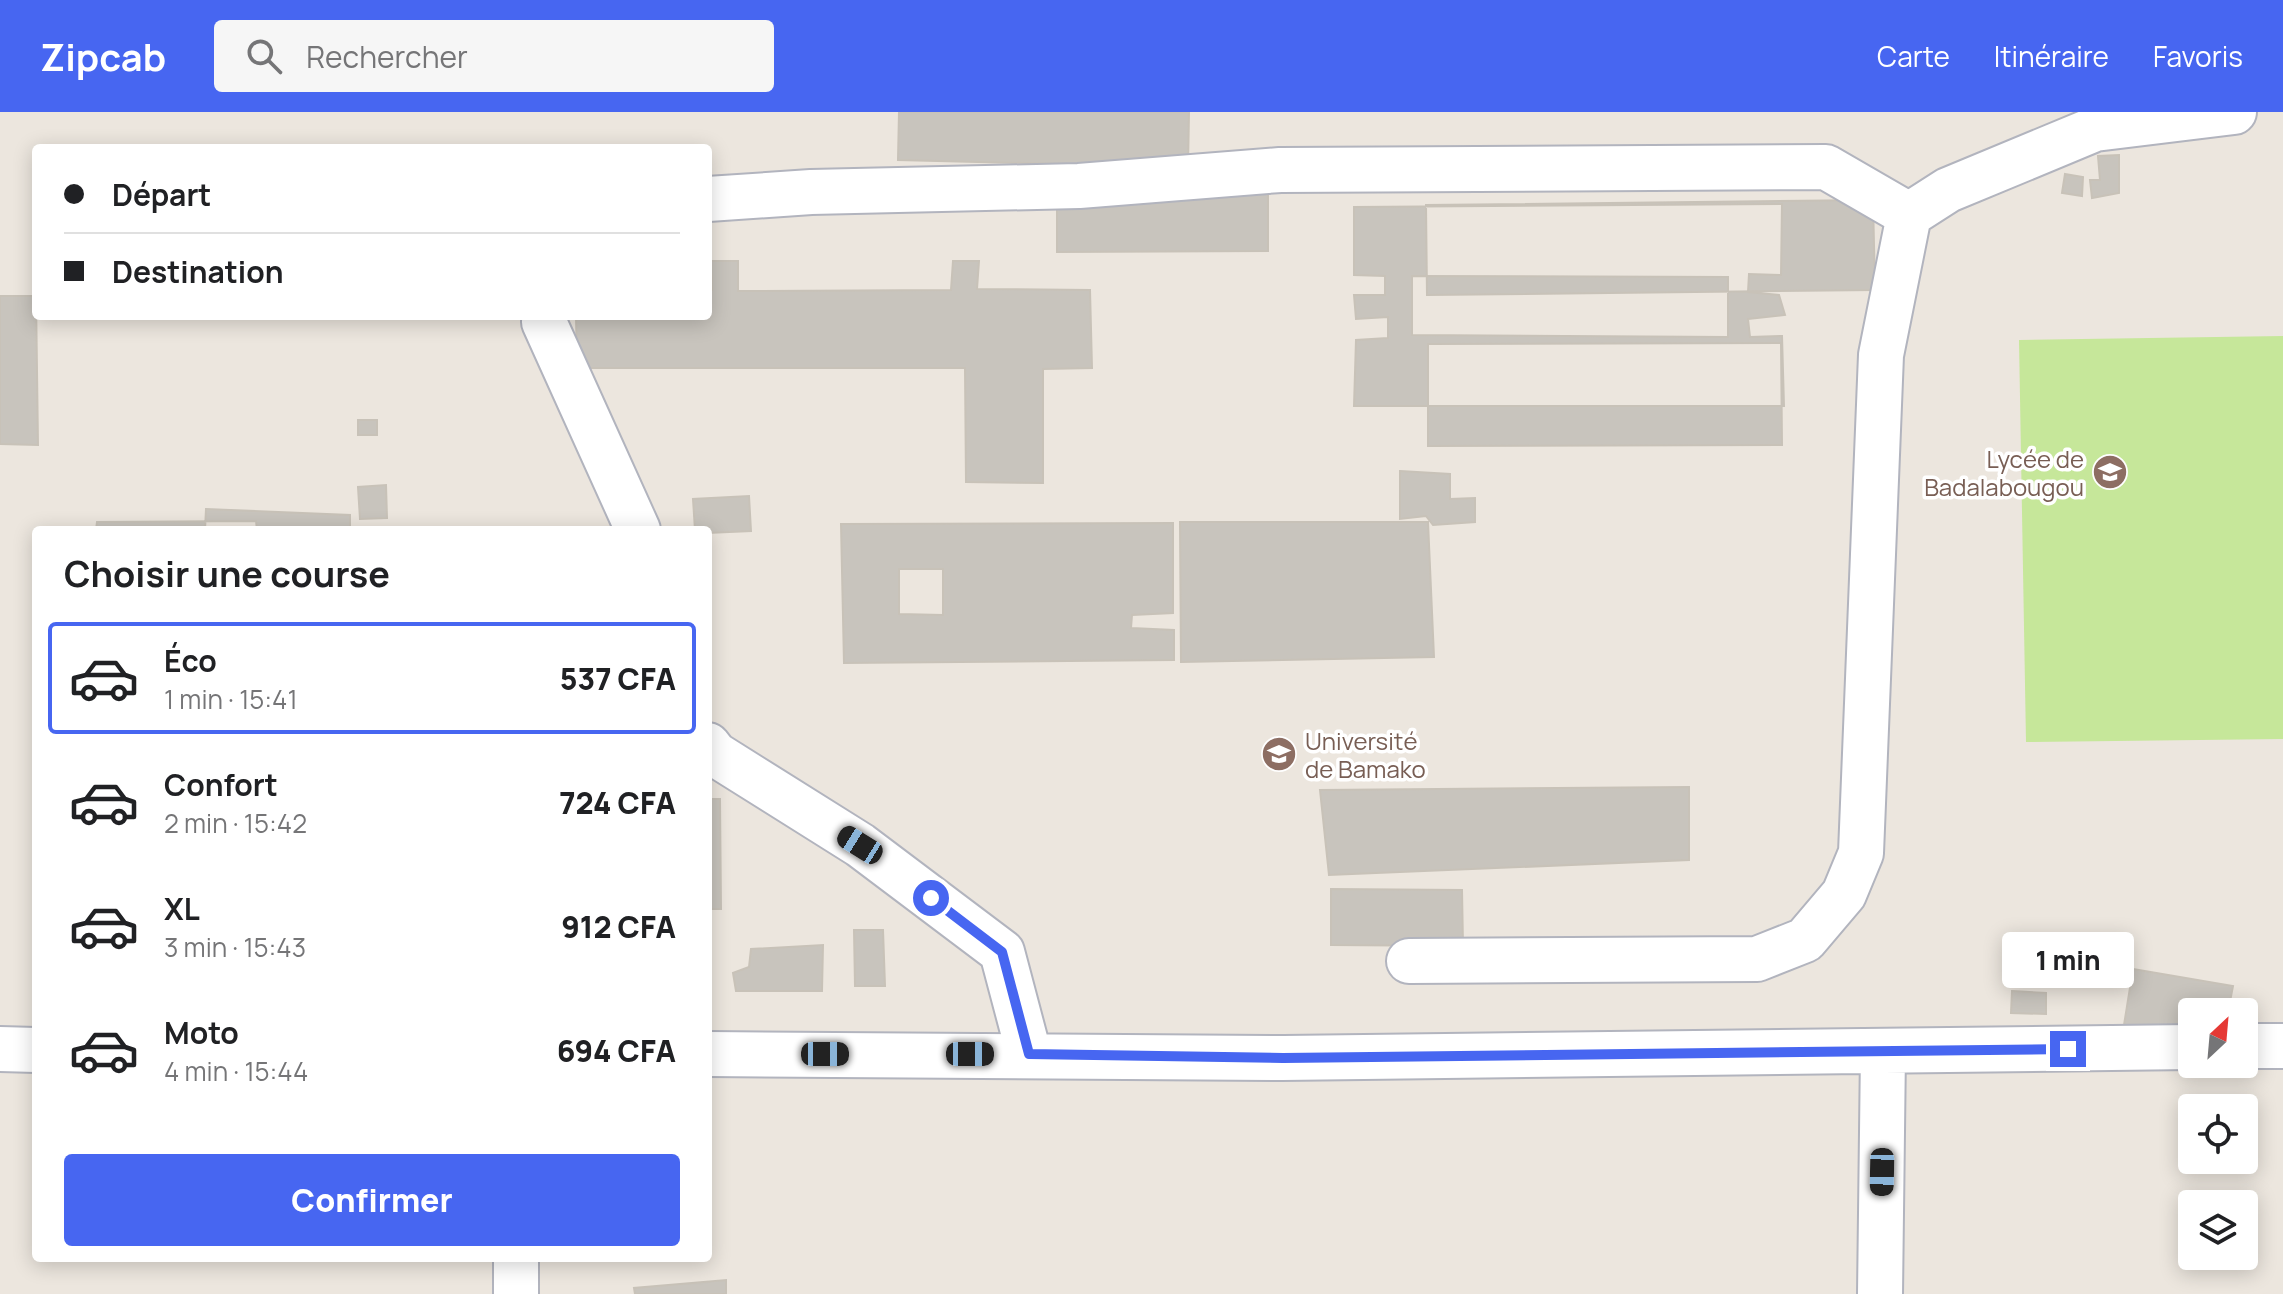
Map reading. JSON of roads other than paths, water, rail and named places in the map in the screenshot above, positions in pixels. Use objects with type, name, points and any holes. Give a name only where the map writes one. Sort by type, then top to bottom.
[{"type":"street","points":[[1409,961],[1757,959],[1805,940],[1844,894],[1861,853],[1881,355],[1909,215],[1948,190],[2095,129],[2234,112]]},
{"type":"street","points":[[712,199],[811,192],[1079,186],[1280,170],[1826,167],[1909,215]]},
{"type":"street","points":[[544,320],[636,526]]},
{"type":"street","points":[[712,750],[860,845],[1002,952],[1029,1054]]},
{"type":"street","points":[[2258,1046],[2283,1046]]},
{"type":"street","points":[[712,1054],[1283,1058],[2178,1047]]},
{"type":"street","points":[[0,1049],[32,1050]]},
{"type":"street","points":[[1880,1294],[1883,1051]]},
{"type":"street","points":[[516,1262],[516,1294]]},
{"type":"place","name":"Lycée de Badalabougou","points":[[2110,472]]},
{"type":"place","name":"Université de Bamako","points":[[1279,754]]}]
